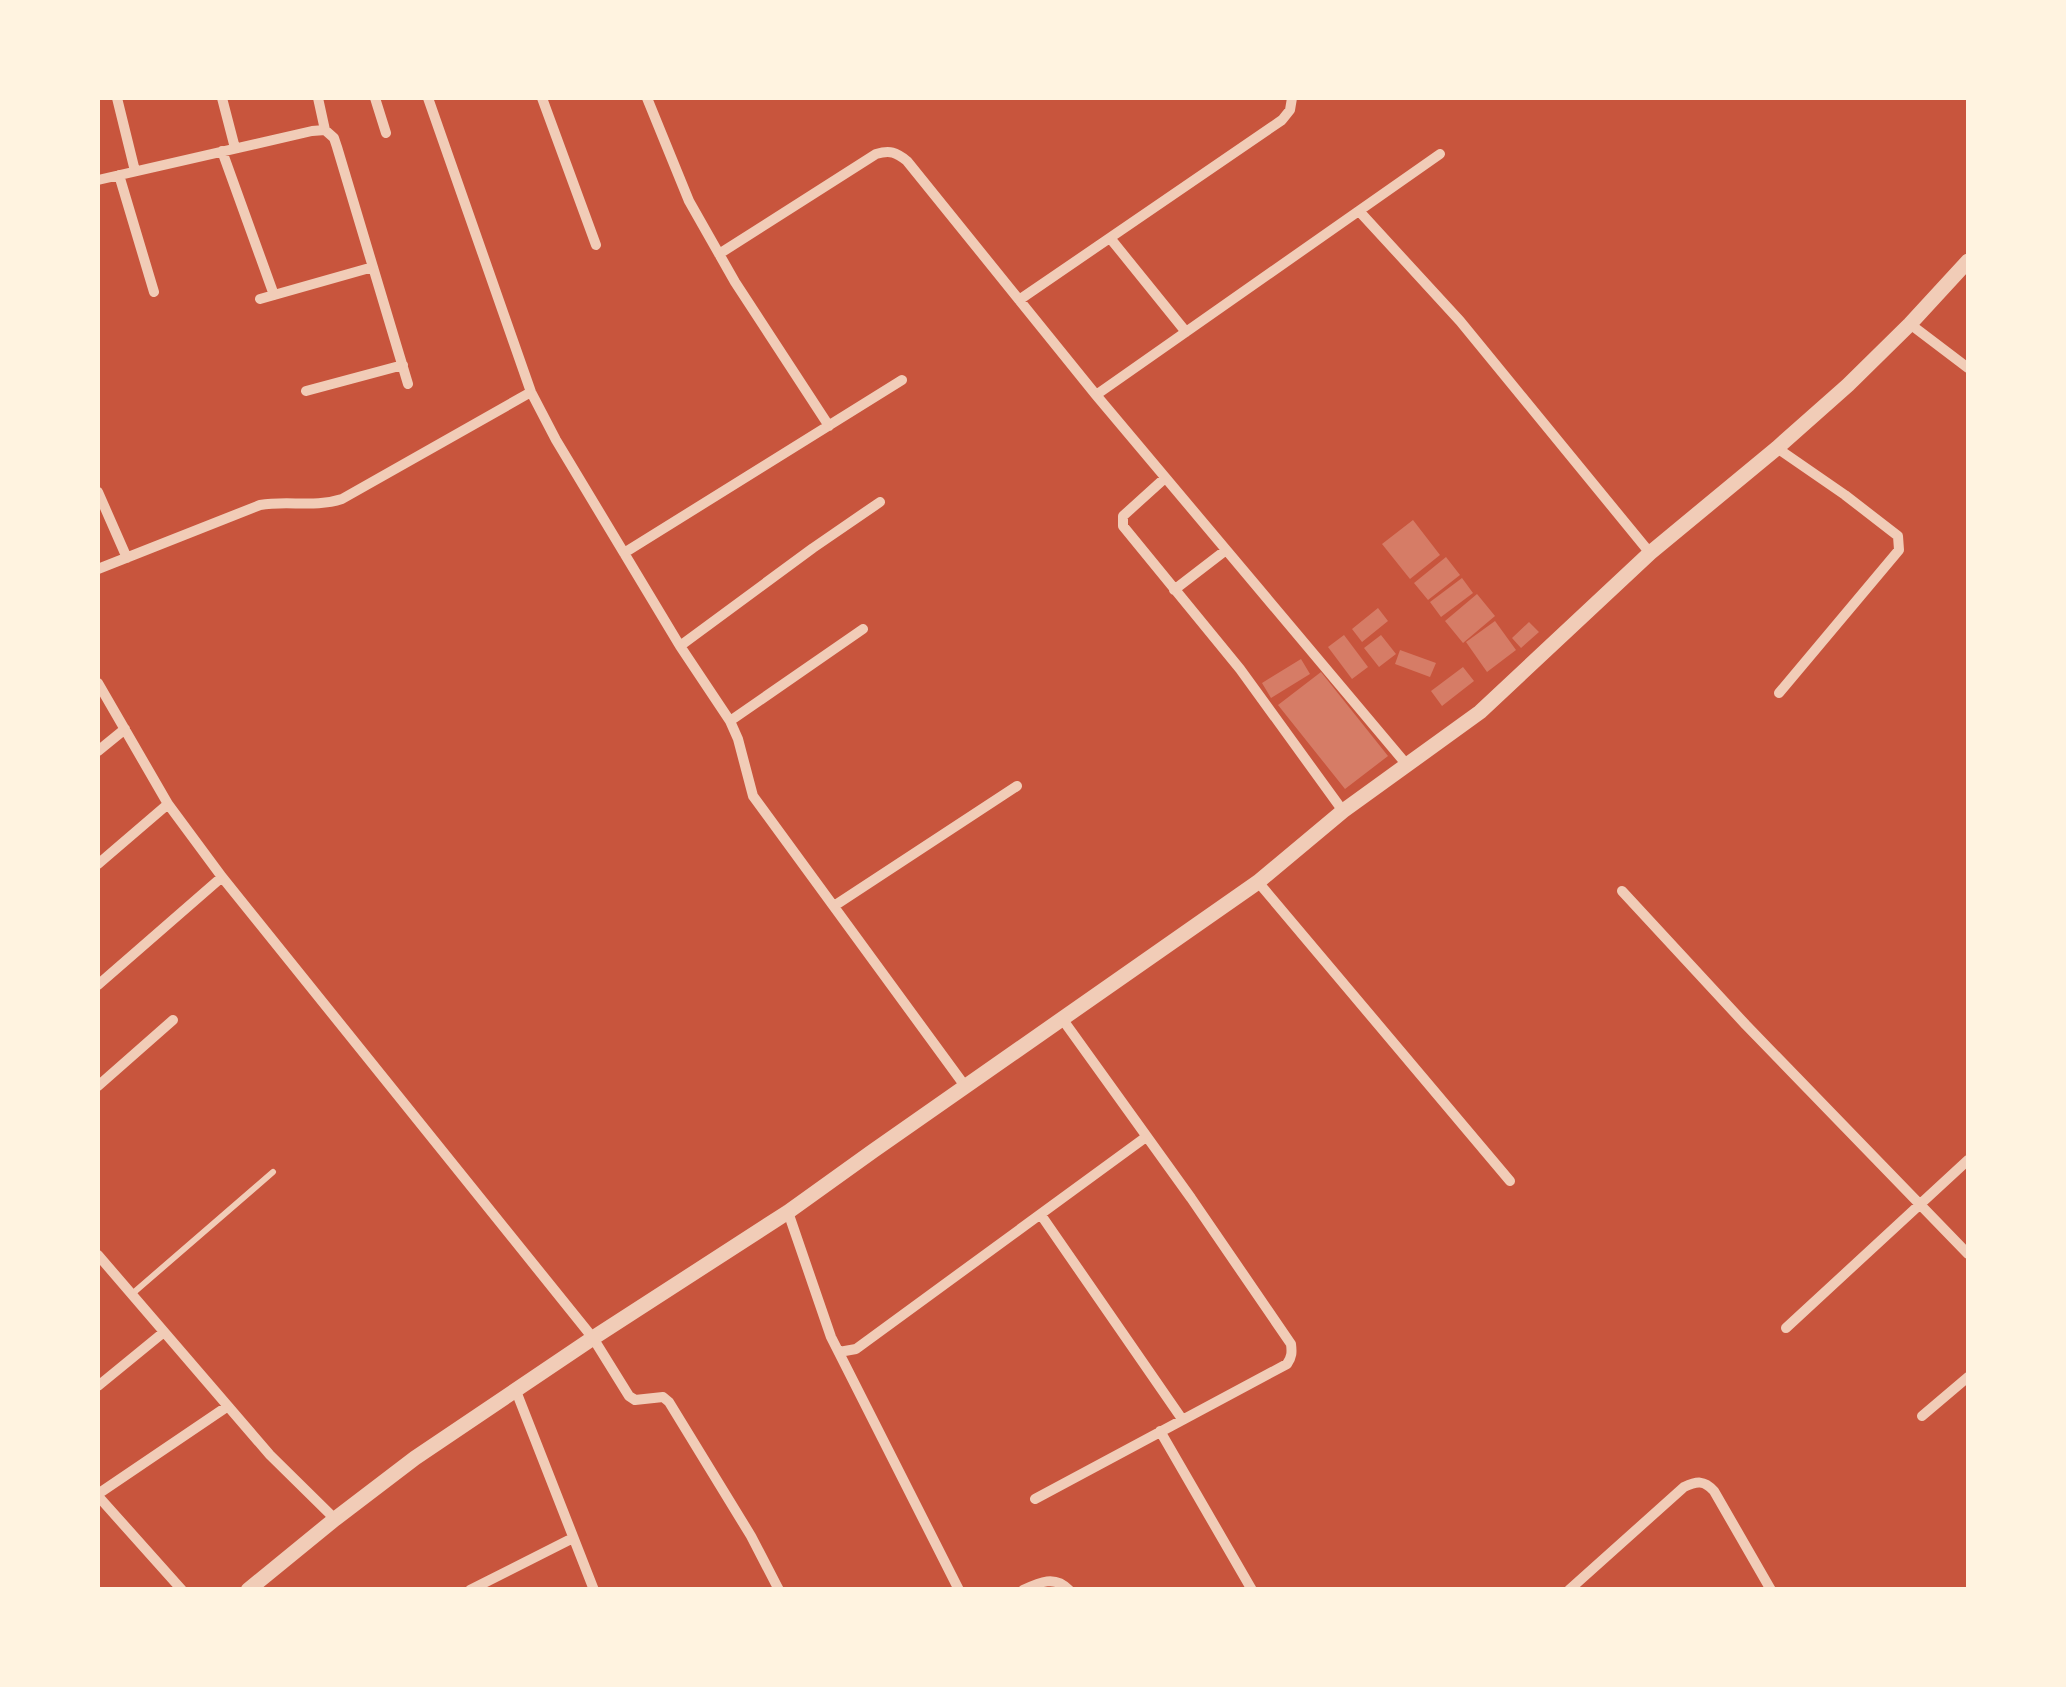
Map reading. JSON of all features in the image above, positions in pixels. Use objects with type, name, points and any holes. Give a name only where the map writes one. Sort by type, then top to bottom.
[{"type":"street","points":[[117,98],[135,171]]},
{"type":"street","points":[[222,98],[235,148]]},
{"type":"street","points":[[318,98],[325,130],[334,138],[408,384]]},
{"type":"street","points":[[375,98],[386,133]]},
{"type":"street","points":[[428,98],[531,392],[556,440],[680,646],[730,721],[754,796],[964,1086]]},
{"type":"street","points":[[542,98],[596,245]]},
{"type":"street","points":[[648,98],[688,201],[829,426]]},
{"type":"street","points":[[1019,300],[1282,120],[1290,110],[1292,98]]},
{"type":"street","points":[[98,180],[325,130]]},
{"type":"street","points":[[222,151],[274,296]]},
{"type":"street","points":[[719,254],[876,154],[897,152],[1406,765]]},
{"type":"street","points":[[1096,395],[1440,154]]},
{"type":"street","points":[[120,174],[154,292]]},
{"type":"street","points":[[1359,211],[1460,321],[1650,553]]},
{"type":"street","points":[[1110,238],[1186,332]]},
{"type":"street","points":[[248,1590],[416,1458],[788,1212],[1063,1020],[1258,882],[1343,810],[1480,712],[1650,553],[1848,385],[1968,260]]},
{"type":"street","points":[[260,299],[374,267]]},
{"type":"street","points":[[1910,324],[1968,368]]},
{"type":"street","points":[[306,390],[403,365]]},
{"type":"street","points":[[624,553],[902,380]]},
{"type":"street","points":[[98,569],[260,505],[324,505],[342,499],[531,392]]},
{"type":"street","points":[[1777,448],[1898,536],[1900,542],[1898,550],[1779,693]]},
{"type":"street","points":[[1165,478],[1123,516],[1122,522],[1251,684],[1343,810]]},
{"type":"street","points":[[98,492],[126,558]]},
{"type":"street","points":[[680,646],[880,502]]},
{"type":"street","points":[[1174,590],[1226,550]]},
{"type":"street","points":[[730,721],[863,629]]},
{"type":"street","points":[[98,683],[168,804],[222,877],[593,1338],[631,1398],[663,1397],[669,1402],[751,1536],[778,1590]]},
{"type":"street","points":[[98,751],[125,728]]},
{"type":"street","points":[[834,906],[1017,786]]},
{"type":"street","points":[[98,864],[168,804]]},
{"type":"street","points":[[98,985],[222,877]]},
{"type":"street","points":[[1258,882],[1510,1181]]},
{"type":"street","points":[[1622,891],[1968,1254]]},
{"type":"street","points":[[98,1086],[172,1020]]},
{"type":"street","points":[[1035,1498],[1287,1364],[1291,1358],[1291,1344],[1192,1198],[1063,1020]]},
{"type":"street","points":[[839,1352],[856,1349],[1146,1137]]},
{"type":"street","points":[[1786,1328],[1968,1160]]},
{"type":"street","points":[[788,1212],[831,1338],[959,1590]]},
{"type":"street","points":[[1040,1215],[1182,1419]]},
{"type":"street","points":[[98,1255],[270,1455],[334,1519]]},
{"type":"street","points":[[98,1386],[164,1332]]},
{"type":"street","points":[[1922,1416],[1968,1377]]},
{"type":"street","points":[[516,1391],[594,1590]]},
{"type":"street","points":[[182,1590],[98,1495],[228,1406]]},
{"type":"street","points":[[1160,1431],[1252,1590]]},
{"type":"street","points":[[1568,1590],[1684,1487],[1696,1482],[1707,1484],[1714,1491],[1771,1590]]},
{"type":"street","points":[[470,1590],[573,1538]]},
{"type":"street","points":[[1023,1590],[1048,1580],[1062,1582],[1069,1590]]},
{"type":"lane","points":[[131,1294],[274,1172]]},
{"type":"building","points":[[1413,520],[1440,555],[1410,579],[1382,544]]},
{"type":"building","points":[[1446,557],[1460,575],[1428,600],[1414,583]]},
{"type":"building","points":[[1462,578],[1473,593],[1441,617],[1430,602]]},
{"type":"building","points":[[1477,594],[1495,616],[1463,643],[1445,621]]},
{"type":"building","points":[[1378,608],[1388,621],[1362,642],[1352,629]]},
{"type":"building","points":[[1495,621],[1516,650],[1487,672],[1466,642]]},
{"type":"building","points":[[1529,622],[1539,632],[1521,648],[1512,638]]},
{"type":"building","points":[[1344,635],[1368,667],[1352,679],[1328,647]]},
{"type":"building","points":[[1381,635],[1396,654],[1379,667],[1364,648]]},
{"type":"building","points":[[1400,650],[1436,663],[1430,677],[1395,664]]},
{"type":"building","points":[[1301,659],[1310,674],[1271,698],[1262,683]]},
{"type":"building","points":[[1463,667],[1474,681],[1442,706],[1431,691]]},
{"type":"building","points":[[1321,672],[1388,756],[1345,789],[1278,705]]}]
